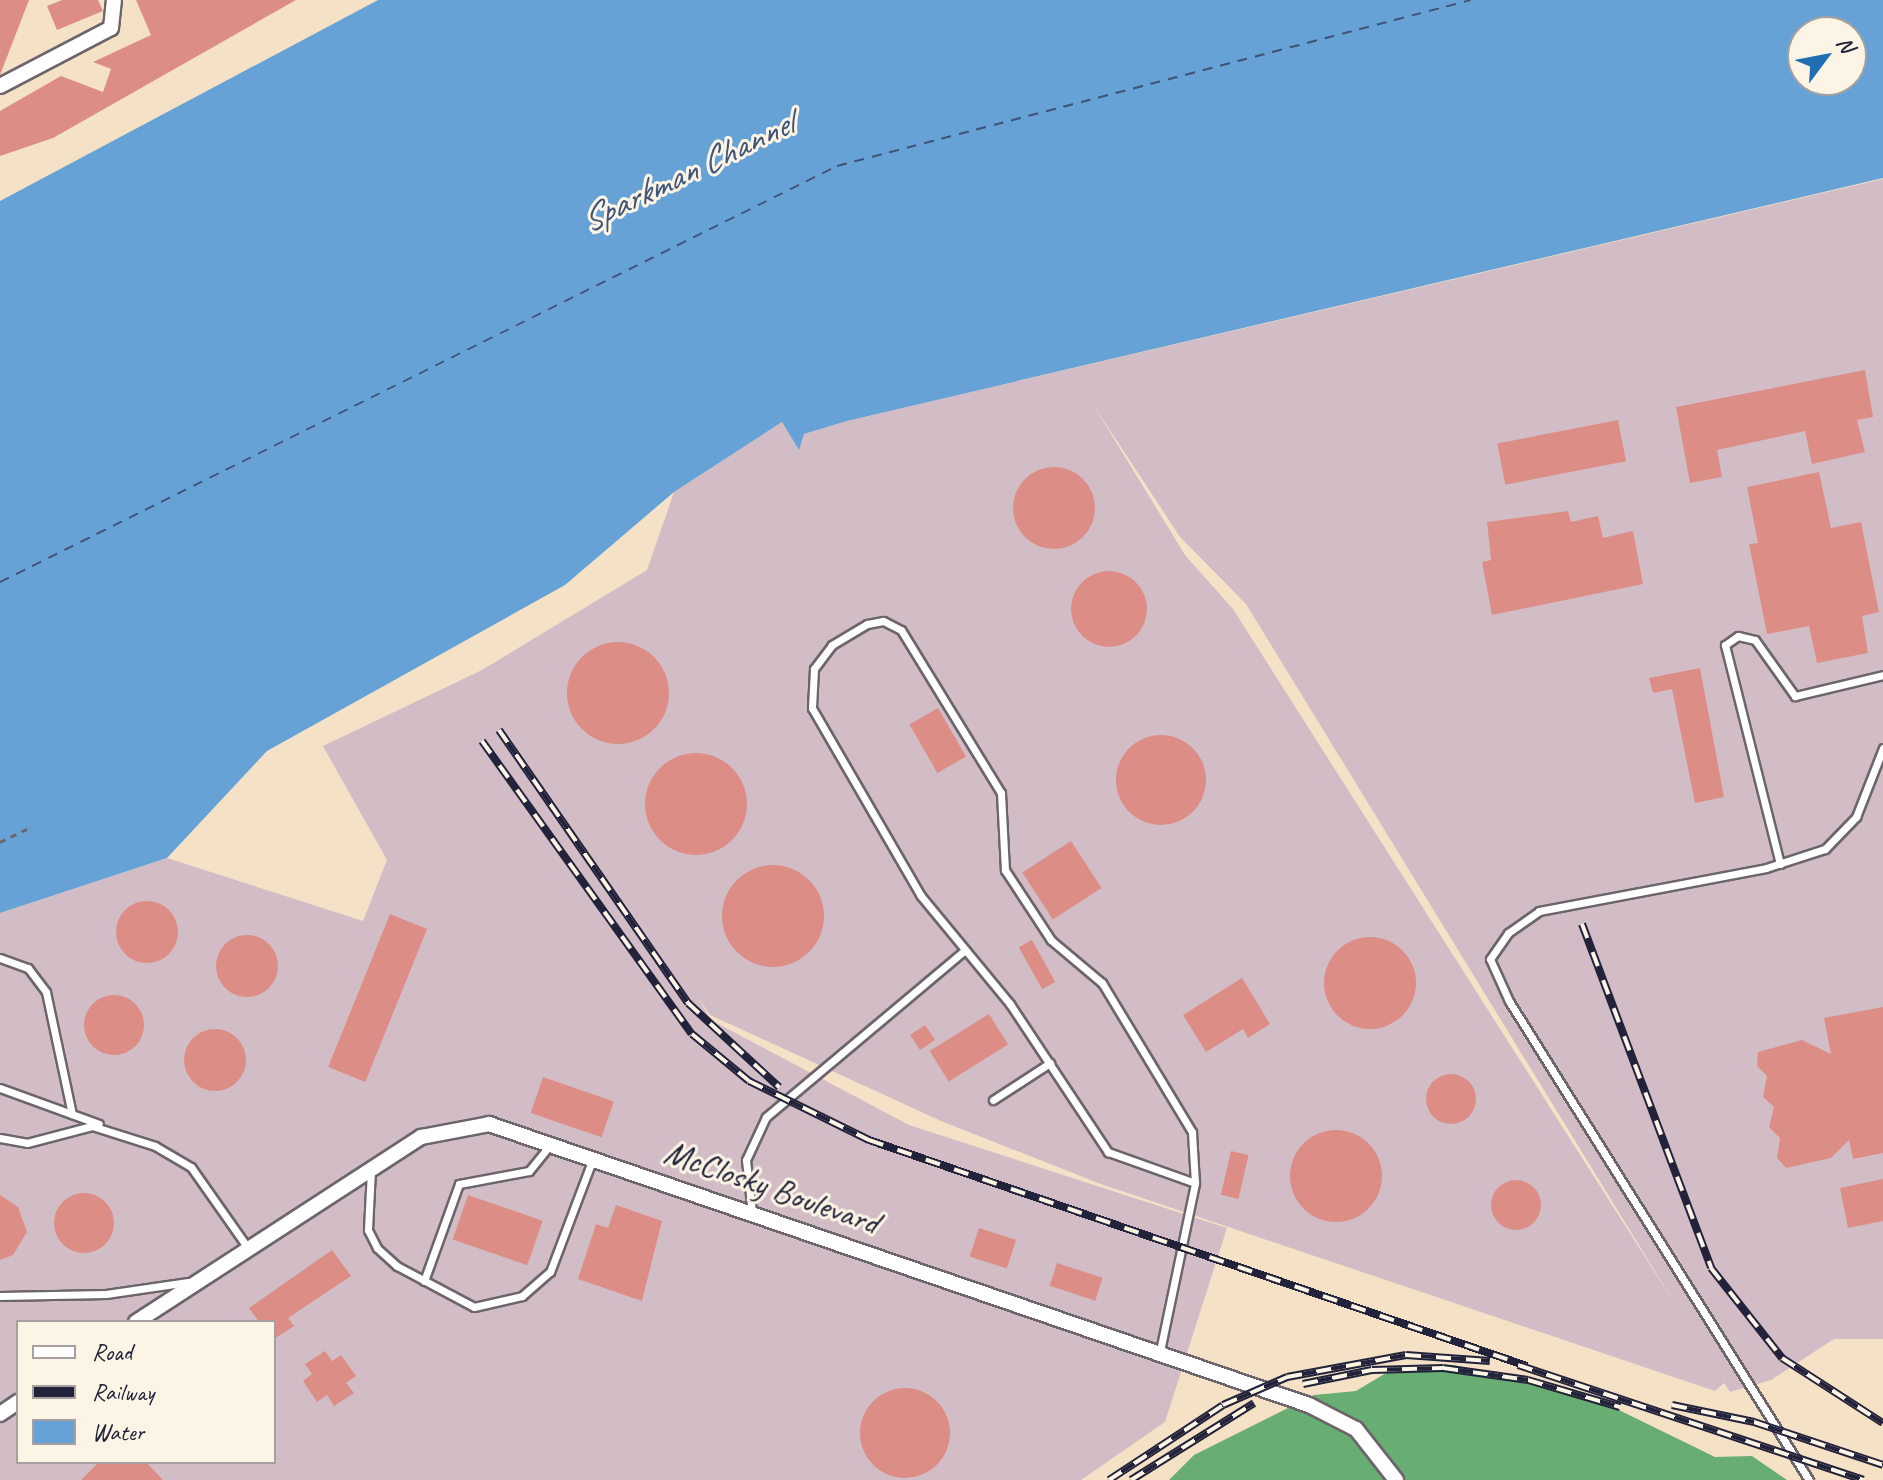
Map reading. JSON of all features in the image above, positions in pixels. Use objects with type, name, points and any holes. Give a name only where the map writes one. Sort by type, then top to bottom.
[{"type":"street","points":[[0,86],[111,28],[114,0]]},
{"type":"street","name":"McClosky Boulevard","points":[[139,1320],[421,1137],[467,1124],[551,1143],[593,1157],[1160,1351],[1337,1417],[1377,1451],[1396,1480]]},
{"type":"lane","points":[[1160,1351],[1195,1183],[1192,1132],[1102,983],[1051,940],[1005,870],[1001,793],[901,630],[883,621],[867,624],[832,645],[814,669],[812,708],[921,896],[1050,1063],[1108,1152],[1195,1183]]},
{"type":"lane","points":[[1780,864],[1725,645],[1738,636],[1755,640],[1795,696],[1883,675]]},
{"type":"lane","points":[[1809,1480],[1509,1001],[1490,959],[1508,933],[1539,911],[1780,864],[1825,849],[1856,817],[1883,748]]},
{"type":"lane","points":[[752,1212],[746,1160],[766,1117],[965,950]]},
{"type":"lane","points":[[0,958],[28,968],[46,992],[72,1114]]},
{"type":"lane","points":[[993,1100],[1050,1063]]},
{"type":"lane","points":[[0,1088],[116,1130],[191,1167],[248,1248]]},
{"type":"lane","points":[[0,1138],[27,1143],[92,1126],[116,1130]]},
{"type":"lane","points":[[424,1281],[459,1184],[529,1171],[551,1143]]},
{"type":"lane","points":[[372,1167],[372,1240],[424,1281],[474,1307],[537,1287],[550,1272],[593,1157]]},
{"type":"lane","points":[[0,1296],[106,1294],[198,1280]]},
{"type":"path","points":[[0,842],[27,829]]},
{"type":"shaded area","points":[[1883,179],[1883,1339],[1834,1339],[1771,1380],[1730,1392],[1724,1383],[1715,1391],[1098,1183],[941,1121],[710,1015],[697,996],[711,1020],[909,1125],[1227,1228],[1165,1422],[1081,1480],[0,1480],[0,913],[167,858],[363,921],[387,860],[323,746],[482,670],[647,570],[674,492],[782,422],[799,449],[804,434],[847,421]],"holes":[[[1094,406],[1180,537],[1246,604],[1675,1304],[1233,609],[1185,555]]]},
{"type":"green space","points":[[1453,1365],[1584,1393],[1715,1457],[1752,1456],[1787,1480],[1169,1480],[1194,1455],[1314,1395],[1356,1391],[1386,1373]]},
{"type":"water","name":"Sparkman Channel","points":[[378,0],[1883,0],[1883,178],[847,421],[804,434],[799,450],[782,422],[674,492],[565,585],[267,751],[167,858],[0,913],[0,201]]},
{"type":"building","points":[[0,0],[29,0],[0,75]]},
{"type":"building","points":[[62,0],[98,0],[103,11],[57,30],[47,6]]},
{"type":"building","points":[[136,0],[296,0],[53,138],[0,156],[0,111],[61,76],[103,92],[111,69],[93,62],[151,35]]},
{"type":"building","points":[[1865,370],[1873,417],[1857,420],[1865,452],[1812,464],[1805,431],[1717,450],[1722,477],[1690,483],[1676,407]]},
{"type":"building","points":[[1618,420],[1626,461],[1505,485],[1497,443]]},
{"type":"building","points":[[1054,467],[1070,470],[1083,479],[1092,492],[1095,508],[1092,524],[1083,537],[1070,546],[1054,549],[1038,546],[1025,537],[1016,524],[1013,508],[1016,492],[1025,479],[1038,470]]},
{"type":"building","points":[[1819,472],[1831,528],[1861,522],[1879,612],[1862,616],[1868,653],[1817,663],[1809,626],[1767,634],[1749,544],[1758,543],[1747,487]]},
{"type":"building","points":[[1568,511],[1571,522],[1598,516],[1603,538],[1633,531],[1643,584],[1492,615],[1482,562],[1491,560],[1487,522]]},
{"type":"building","points":[[1109,571],[1123,574],[1136,582],[1144,595],[1147,609],[1144,623],[1136,636],[1123,644],[1109,647],[1095,644],[1082,636],[1074,623],[1071,609],[1074,595],[1082,582],[1095,574]]},
{"type":"building","points":[[618,642],[637,646],[654,657],[665,674],[669,693],[665,712],[654,729],[637,740],[618,744],[599,740],[582,729],[571,712],[567,693],[571,674],[582,657],[599,646]]},
{"type":"building","points":[[1700,668],[1724,797],[1695,803],[1672,689],[1653,693],[1649,678]]},
{"type":"building","points":[[938,708],[966,756],[937,773],[909,724]]},
{"type":"building","points":[[1161,735],[1178,738],[1193,748],[1203,763],[1206,780],[1203,797],[1193,812],[1178,822],[1161,825],[1144,822],[1129,812],[1119,797],[1116,780],[1119,763],[1129,748],[1144,738]]},
{"type":"building","points":[[696,753],[715,757],[732,768],[743,785],[747,804],[743,823],[732,840],[715,851],[696,855],[677,851],[660,840],[649,823],[645,804],[649,785],[660,768],[677,757]]},
{"type":"building","points":[[1071,841],[1101,888],[1053,920],[1022,873]]},
{"type":"building","points":[[773,865],[792,869],[809,880],[820,897],[824,916],[820,935],[809,952],[792,963],[773,967],[754,963],[737,952],[726,935],[722,916],[726,897],[737,880],[754,869]]},
{"type":"building","points":[[147,901],[169,910],[178,932],[169,954],[147,963],[125,954],[116,932],[125,910]]},
{"type":"building","points":[[390,914],[427,929],[365,1082],[328,1067]]},
{"type":"building","points":[[247,935],[269,944],[278,966],[269,988],[247,997],[225,988],[216,966],[225,944]]},
{"type":"building","points":[[1370,937],[1388,940],[1403,950],[1413,965],[1416,983],[1413,1001],[1403,1016],[1388,1026],[1370,1029],[1352,1026],[1337,1016],[1327,1001],[1324,983],[1327,965],[1337,950],[1352,940]]},
{"type":"building","points":[[1032,940],[1055,982],[1042,989],[1019,947]]},
{"type":"building","points":[[1242,978],[1270,1024],[1248,1038],[1243,1029],[1206,1052],[1183,1015]]},
{"type":"building","points":[[114,995],[136,1003],[144,1025],[136,1047],[114,1055],[92,1047],[84,1025],[92,1003]]},
{"type":"building","points":[[1883,1007],[1883,1153],[1853,1159],[1849,1140],[1831,1158],[1786,1168],[1777,1158],[1780,1138],[1769,1127],[1774,1107],[1763,1097],[1767,1076],[1757,1066],[1758,1052],[1802,1040],[1831,1054],[1824,1018]]},
{"type":"building","points":[[989,1014],[1008,1045],[949,1082],[930,1051]]},
{"type":"building","points":[[925,1025],[935,1040],[920,1050],[910,1035]]},
{"type":"building","points":[[215,1029],[237,1038],[246,1060],[237,1082],[215,1091],[193,1082],[184,1060],[193,1038]]},
{"type":"building","points":[[1451,1074],[1469,1081],[1476,1099],[1469,1117],[1451,1124],[1433,1117],[1426,1099],[1433,1081]]},
{"type":"building","points":[[543,1077],[614,1101],[602,1137],[531,1113]]},
{"type":"building","points":[[1336,1130],[1354,1133],[1369,1143],[1379,1158],[1382,1176],[1379,1194],[1369,1209],[1354,1219],[1336,1222],[1318,1219],[1303,1209],[1293,1194],[1290,1176],[1293,1158],[1303,1143],[1318,1133]]},
{"type":"building","points":[[1231,1151],[1249,1155],[1238,1199],[1221,1195]]},
{"type":"building","points":[[1883,1179],[1883,1221],[1848,1228],[1840,1188]]},
{"type":"building","points":[[1516,1180],[1534,1187],[1541,1205],[1534,1223],[1516,1230],[1498,1223],[1491,1205],[1498,1187]]},
{"type":"building","points":[[84,1193],[106,1201],[114,1223],[106,1245],[84,1253],[62,1245],[54,1223],[62,1201]]},
{"type":"building","points":[[0,1195],[18,1207],[27,1232],[13,1255],[0,1260]]},
{"type":"building","points":[[468,1195],[543,1221],[527,1265],[453,1239]]},
{"type":"building","points":[[616,1205],[662,1221],[642,1301],[578,1279],[596,1224],[608,1228]]},
{"type":"building","points":[[979,1228],[1016,1240],[1007,1269],[970,1257]]},
{"type":"building","points":[[332,1250],[351,1276],[288,1318],[294,1326],[276,1338],[276,1320],[258,1320],[249,1308]]},
{"type":"building","points":[[1057,1263],[1103,1278],[1095,1301],[1050,1286]]},
{"type":"building","points":[[325,1351],[332,1361],[341,1355],[356,1376],[346,1383],[354,1393],[334,1406],[327,1395],[317,1402],[303,1381],[312,1374],[305,1364]]},
{"type":"building","points":[[905,1388],[922,1392],[937,1401],[946,1416],[950,1433],[946,1450],[937,1465],[922,1474],[905,1478],[888,1474],[873,1465],[864,1450],[860,1433],[864,1416],[873,1401],[888,1392]]},
{"type":"building","points":[[97,1464],[148,1464],[163,1480],[81,1480]]},
{"type":"ferry route","points":[[0,582],[837,166],[1471,0]]},
{"type":"railway","points":[[499,730],[688,1003],[779,1087]]},
{"type":"railway","points":[[482,741],[692,1034],[749,1081],[869,1140],[1527,1366]]},
{"type":"railway","points":[[1582,924],[1711,1268],[1782,1358],[1883,1423]]},
{"type":"railway","points":[[1109,1480],[1223,1405],[1287,1377],[1406,1355],[1490,1361]]},
{"type":"railway","points":[[1518,1365],[1863,1480]]},
{"type":"railway","points":[[1303,1384],[1372,1370],[1443,1368],[1528,1380],[1620,1407]]},
{"type":"railway","points":[[1131,1480],[1254,1403]]},
{"type":"railway","points":[[1672,1405],[1754,1422],[1883,1465]]}]
